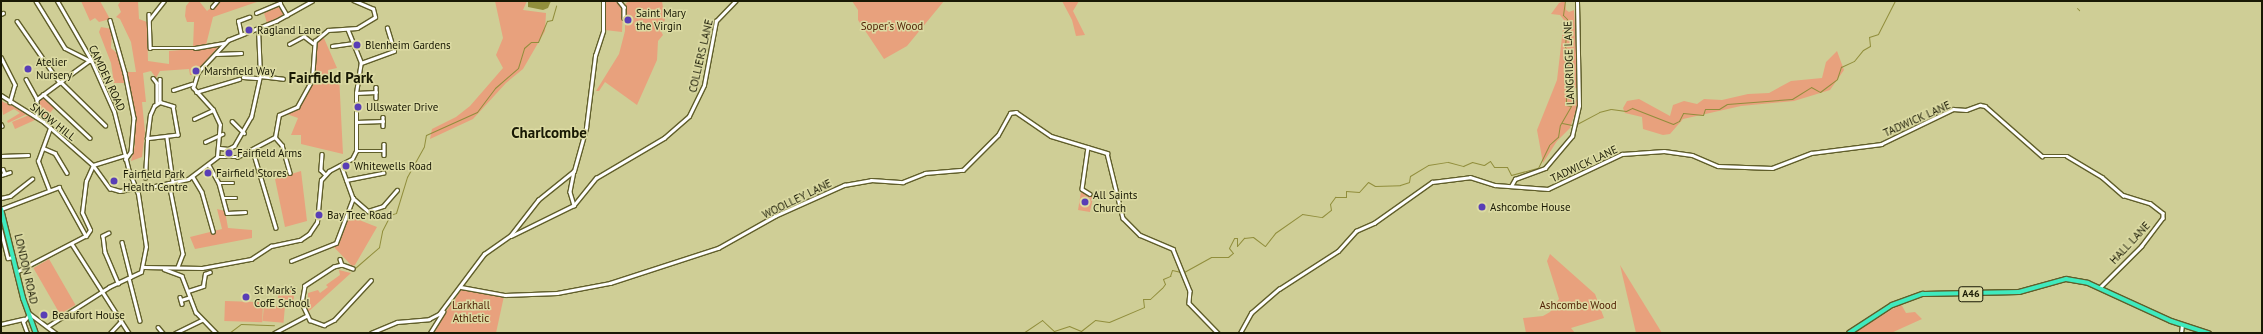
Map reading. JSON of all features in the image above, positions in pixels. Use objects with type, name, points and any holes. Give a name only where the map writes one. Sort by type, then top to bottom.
[{"type":"highway","name":"LONDON ROAD","points":[[1,209],[28,316],[36,333]]},
{"type":"highway","name":"A46","points":[[1849,333],[1892,305],[1923,294],[2019,292],[2066,279],[2100,288],[2182,325],[2209,333]]},
{"type":"street","points":[[36,1],[65,48],[90,60],[37,99]]},
{"type":"street","name":"CAMDEN ROAD","points":[[58,1],[90,60],[116,116],[126,159],[136,189],[146,246],[144,267]]},
{"type":"street","points":[[148,22],[164,1]]},
{"type":"street","points":[[212,7],[217,1]]},
{"type":"street","points":[[149,14],[148,22],[150,48],[203,47],[224,43],[287,15],[312,1]]},
{"type":"street","points":[[136,189],[169,184],[193,177],[218,157],[236,157],[253,150],[275,137],[279,115],[297,107],[312,80],[313,43],[328,30],[348,30],[368,23],[376,15],[373,9],[354,1]]},
{"type":"street","points":[[574,205],[570,192],[574,171],[586,128],[596,56],[603,31],[603,1]]},
{"type":"street","points":[[619,1],[624,7],[624,18]]},
{"type":"street","name":"COLLIERS LANE","points":[[510,236],[574,205],[596,178],[664,138],[691,113],[704,85],[716,21],[735,1]]},
{"type":"street","name":"LANGRIDGE LANE","points":[[1511,186],[1515,179],[1545,168],[1572,136],[1579,106],[1577,1]]},
{"type":"street","points":[[256,13],[280,3],[287,15]]},
{"type":"street","points":[[241,35],[238,21],[249,17]]},
{"type":"street","points":[[16,20],[61,82],[105,125]]},
{"type":"street","points":[[110,20],[125,73],[134,118],[131,152],[126,159]]},
{"type":"street","points":[[220,148],[230,149],[244,133],[251,118],[260,77],[258,28]]},
{"type":"street","points":[[361,63],[394,51],[387,28]]},
{"type":"street","points":[[48,326],[101,292],[130,277],[144,267],[202,268],[251,259],[272,246],[304,238],[317,222],[320,182],[325,174],[352,159],[356,151],[356,93],[361,63],[348,30]]},
{"type":"street","points":[[289,44],[304,36],[313,43]]},
{"type":"street","points":[[173,90],[192,84],[198,72],[216,54],[224,43]]},
{"type":"street","points":[[332,46],[354,43]]},
{"type":"street","points":[[216,54],[241,53]]},
{"type":"street","points":[[1,57],[15,85],[10,102]]},
{"type":"street","points":[[243,77],[283,79]]},
{"type":"street","points":[[153,78],[157,83],[159,103]]},
{"type":"street","points":[[26,79],[37,99],[37,117]]},
{"type":"street","points":[[145,178],[150,115],[159,103],[160,79]]},
{"type":"street","points":[[196,92],[238,80],[237,84]]},
{"type":"street","points":[[192,84],[196,92],[213,110],[222,134],[218,157]]},
{"type":"street","points":[[376,87],[376,98]]},
{"type":"street","points":[[356,93],[376,92]]},
{"type":"street","points":[[43,94],[90,138]]},
{"type":"street","name":"SNOW HILL","points":[[1,95],[10,102],[37,117],[50,128],[92,165],[110,188],[120,191],[136,189]]},
{"type":"street","points":[[147,139],[167,138],[179,132],[173,106],[159,103]]},
{"type":"street","name":"TADWICK LANE","points":[[1240,333],[1251,313],[1279,289],[1338,251],[1356,231],[1374,223],[1426,185],[1470,177],[1495,185],[1554,188],[1614,157],[1632,153],[1674,152],[1718,166],[1776,168],[1811,154],[1881,144],[1953,109],[1965,110],[1983,105],[2042,156],[2067,156],[2115,187]]},
{"type":"street","points":[[195,120],[213,110]]},
{"type":"street","name":"WOOLLEY LANE","points":[[461,287],[487,293],[512,294],[579,290],[610,283],[718,248],[776,216],[844,185],[871,180],[903,182],[925,173],[963,170],[998,135],[1013,112],[1051,136],[1088,147]]},
{"type":"street","points":[[383,117],[383,126]]},
{"type":"street","points":[[232,121],[244,133]]},
{"type":"street","points":[[356,122],[383,121]]},
{"type":"street","points":[[49,190],[38,161],[50,128]]},
{"type":"street","points":[[205,142],[222,134]]},
{"type":"street","points":[[275,137],[282,145],[290,173]]},
{"type":"street","points":[[167,138],[173,182]]},
{"type":"street","points":[[384,144],[384,155]]},
{"type":"street","points":[[1090,194],[1082,189],[1088,147],[1107,153],[1121,212],[1128,225],[1143,236],[1171,247],[1190,290],[1189,303],[1218,333]]},
{"type":"street","points":[[43,148],[55,153],[67,174]]},
{"type":"street","points":[[253,150],[276,228]]},
{"type":"street","points":[[356,151],[384,151]]},
{"type":"street","points":[[322,154],[321,170],[325,174]]},
{"type":"street","points":[[1,156],[28,155]]},
{"type":"street","points":[[17,272],[86,236],[90,230],[82,213],[86,181],[92,165],[126,155]]},
{"type":"street","points":[[208,165],[219,183],[227,213],[245,212]]},
{"type":"street","points":[[341,165],[353,198],[364,208],[375,211],[397,190]]},
{"type":"street","points":[[3,169],[5,174]]},
{"type":"street","points":[[430,333],[447,306],[491,248],[510,236],[538,200],[574,171]]},
{"type":"street","points":[[1,175],[10,172]]},
{"type":"street","points":[[346,180],[383,173]]},
{"type":"street","points":[[193,177],[202,192],[213,231]]},
{"type":"street","points":[[1,198],[10,196],[32,180]]},
{"type":"street","points":[[219,183],[233,183]]},
{"type":"street","points":[[169,184],[183,254],[178,267]]},
{"type":"street","name":"HALL LANE","points":[[2100,288],[2142,246],[2164,216],[2150,203],[2124,195],[2115,187]]},
{"type":"street","points":[[1,209],[49,190],[60,188],[86,236]]},
{"type":"street","points":[[224,198],[236,198]]},
{"type":"street","points":[[291,261],[336,243],[353,198]]},
{"type":"street","points":[[1,230],[8,258],[14,257]]},
{"type":"street","points":[[109,233],[103,236],[105,252],[118,283]]},
{"type":"street","points":[[122,242],[140,321]]},
{"type":"street","points":[[72,244],[101,292],[129,333]]},
{"type":"street","points":[[340,259],[342,265]]},
{"type":"street","points":[[353,269],[342,265],[305,286],[301,297],[306,316],[318,325],[328,324],[371,280]]},
{"type":"street","points":[[164,268],[182,276],[190,297],[202,320],[216,333]]},
{"type":"street","points":[[188,291],[203,286],[205,274],[210,272]]},
{"type":"street","points":[[182,304],[180,298],[190,297]]},
{"type":"street","points":[[371,333],[397,322],[436,316],[447,306]]},
{"type":"street","points":[[27,311],[56,333]]},
{"type":"street","points":[[1,324],[23,319],[28,316]]},
{"type":"street","points":[[274,333],[306,316]]},
{"type":"street","points":[[23,319],[27,333]]},
{"type":"street","points":[[175,333],[202,320]]},
{"type":"street","points":[[110,333],[121,321]]},
{"type":"street","points":[[2181,333],[2182,325]]},
{"type":"street","points":[[158,327],[163,333]]},
{"type":"green space","points":[[81,1],[100,1],[110,19],[99,22],[95,18],[90,21]]},
{"type":"green space","points":[[121,1],[138,1],[139,19],[147,22],[148,61],[169,64],[169,51],[218,47],[194,75],[190,75],[189,69],[160,71],[156,78],[151,71],[143,73],[146,102],[142,102],[145,132],[142,157],[131,161],[135,145],[135,112],[125,83],[114,83],[111,63],[99,32],[101,27],[112,29],[111,48],[119,55],[122,72],[136,72],[131,42],[120,19],[116,17],[121,12],[118,5]]},
{"type":"green space","points":[[190,1],[199,1],[207,11],[219,1],[260,1],[213,17],[206,45],[193,48],[194,22],[187,22],[185,16],[186,6]]},
{"type":"green space","points":[[495,1],[527,1],[523,10],[546,13],[545,31],[523,69],[506,83],[473,119],[430,139],[432,129],[456,117],[470,106],[503,68],[496,55],[503,38]]},
{"type":"green space","points":[[605,1],[615,1],[623,8],[622,32],[605,30]]},
{"type":"green space","points":[[629,1],[662,1],[665,20],[660,29],[663,35],[658,41],[657,60],[637,105],[605,82],[599,91],[596,91],[619,54],[625,31],[625,4]]},
{"type":"green space","name":"Soper's Wood","points":[[852,1],[944,1],[907,46],[884,59],[858,20],[858,10]]},
{"type":"green space","points":[[1062,1],[1079,1],[1073,11],[1085,35],[1076,36],[1072,20]]},
{"type":"green space","points":[[1565,1],[1566,10],[1569,12],[1574,10],[1578,88],[1573,88],[1571,96],[1577,100],[1577,107],[1570,128],[1557,141],[1543,163],[1537,130],[1557,80],[1564,20],[1560,15],[1551,14],[1559,3]]},
{"type":"green space","points":[[280,6],[285,14],[267,23],[264,13]]},
{"type":"green space","points":[[323,36],[337,68],[328,70],[330,87],[330,76],[339,75],[343,154],[301,144],[301,135],[291,135],[298,118],[284,113],[298,109],[305,97],[316,67],[316,44]]},
{"type":"green space","points":[[1837,51],[1844,70],[1830,90],[1794,101],[1741,106],[1683,119],[1670,134],[1663,135],[1643,129],[1642,117],[1625,113],[1623,108],[1627,101],[1639,99],[1670,116],[1673,105],[1684,101],[1697,104],[1704,99],[1722,100],[1748,94],[1769,93],[1791,81],[1822,78],[1826,62]]},
{"type":"green space","points":[[44,96],[55,107],[44,120],[38,116],[39,101]]},
{"type":"green space","points":[[1,99],[3,102],[27,114],[8,123],[7,121],[20,113],[14,109],[3,115]]},
{"type":"green space","points":[[29,115],[35,120],[15,129],[12,122]]},
{"type":"green space","points":[[301,171],[307,221],[285,227],[275,179]]},
{"type":"green space","points":[[1081,192],[1093,197],[1090,212],[1078,210]]},
{"type":"green space","points":[[217,209],[225,211],[228,228],[252,230],[252,238],[195,249],[190,237],[222,229]]},
{"type":"green space","points":[[349,216],[377,227],[355,265],[352,266],[333,246],[339,244]]},
{"type":"green space","name":"Ashcombe Wood","points":[[1550,254],[1595,294],[1604,318],[1571,328],[1575,333],[1526,333],[1523,318],[1543,316],[1550,312],[1559,299],[1547,261]]},
{"type":"green space","points":[[49,259],[76,305],[60,314],[33,268]]},
{"type":"green space","name":"Ashcombe Wood","points":[[1620,265],[1662,333],[1636,333]]},
{"type":"green space","points":[[339,270],[351,273],[308,312],[308,293],[318,290],[320,293],[328,287],[326,285],[340,275]]},
{"type":"green space","points":[[286,289],[292,291],[294,297],[292,303],[286,305],[280,303],[278,297],[280,291]]},
{"type":"green space","name":"Larkhall Athletic","points":[[462,289],[504,296],[496,333],[431,333]]},
{"type":"green space","points":[[225,301],[263,302],[262,322],[224,321]]},
{"type":"green space","points":[[1901,304],[1906,313],[1915,312],[1922,319],[1891,333],[1853,333]]},
{"type":"green space","points":[[264,305],[285,307],[284,323],[263,321]]},
{"type":"shaded area","points":[[528,1],[551,1],[548,8],[543,10],[528,7]]},
{"type":"waterway","points":[[1184,272],[1211,257],[1228,257],[1233,253],[1229,248],[1234,238],[1237,238],[1237,246],[1244,238],[1253,237],[1265,246],[1275,233],[1302,214],[1322,217],[1331,210],[1330,204],[1335,197],[1346,197],[1346,191],[1359,192],[1368,182],[1375,186],[1400,185],[1409,182],[1410,176],[1428,165],[1448,162],[1463,166],[1472,162],[1484,165],[1490,161],[1494,167],[1507,167],[1511,175],[1538,168],[1549,145],[1558,137],[1560,125],[1571,106],[1566,105],[1566,95],[1572,91],[1566,57],[1569,52],[1565,47],[1567,19],[1563,15],[1565,1]]},
{"type":"waterway","points":[[1575,125],[1599,112],[1611,109],[1626,111],[1632,108],[1673,124],[1679,121],[1683,113],[1703,115],[1705,109],[1719,109],[1727,104],[1792,99],[1811,87],[1820,92],[1837,79],[1841,67],[1854,61],[1863,50],[1870,46],[1869,37],[1878,34],[1895,1]]},
{"type":"waterway","points":[[355,268],[379,247],[382,231],[390,215],[396,213],[407,177],[424,146],[426,135],[477,112],[495,88],[518,68],[524,48],[531,42],[538,42],[547,21],[552,20],[556,6]]},
{"type":"waterway","points":[[1562,123],[1572,125]]},
{"type":"waterway","points":[[1023,333],[1042,320],[1054,331],[1069,326],[1081,331],[1095,320],[1109,322],[1144,307],[1143,299],[1150,299],[1162,288],[1165,284],[1163,279],[1170,276],[1172,270],[1181,272]]},
{"type":"waterway","points":[[229,333],[241,324],[274,325]]},
{"type":"place","name":"Saint Mary the Virgin","points":[[628,20]]},
{"type":"place","name":"Ragland Lane","points":[[249,30]]},
{"type":"place","name":"Blenheim Gardens","points":[[357,45]]},
{"type":"place","name":"Atelier Nursery","points":[[28,69]]},
{"type":"place","name":"Marshfield Way","points":[[196,71]]},
{"type":"place","name":"Ullswater Drive","points":[[358,107]]},
{"type":"place","name":"Fairfield Arms","points":[[229,153]]},
{"type":"place","name":"Whitewells Road","points":[[346,166]]},
{"type":"place","name":"Fairfield Stores","points":[[208,173]]},
{"type":"place","name":"Fairfield Park Health Centre","points":[[114,181]]},
{"type":"place","name":"All Saints Church","points":[[1085,202]]},
{"type":"place","name":"Ashcombe House","points":[[1482,207]]},
{"type":"place","name":"Bay Tree Road","points":[[319,215]]},
{"type":"place","name":"St Mark's CofE School","points":[[246,297]]},
{"type":"place","name":"Beaufort House","points":[[44,315]]},
{"type":"district","name":"Fairfield Park","points":[[331,78]]},
{"type":"district","name":"Charlcombe","points":[[549,133]]}]
